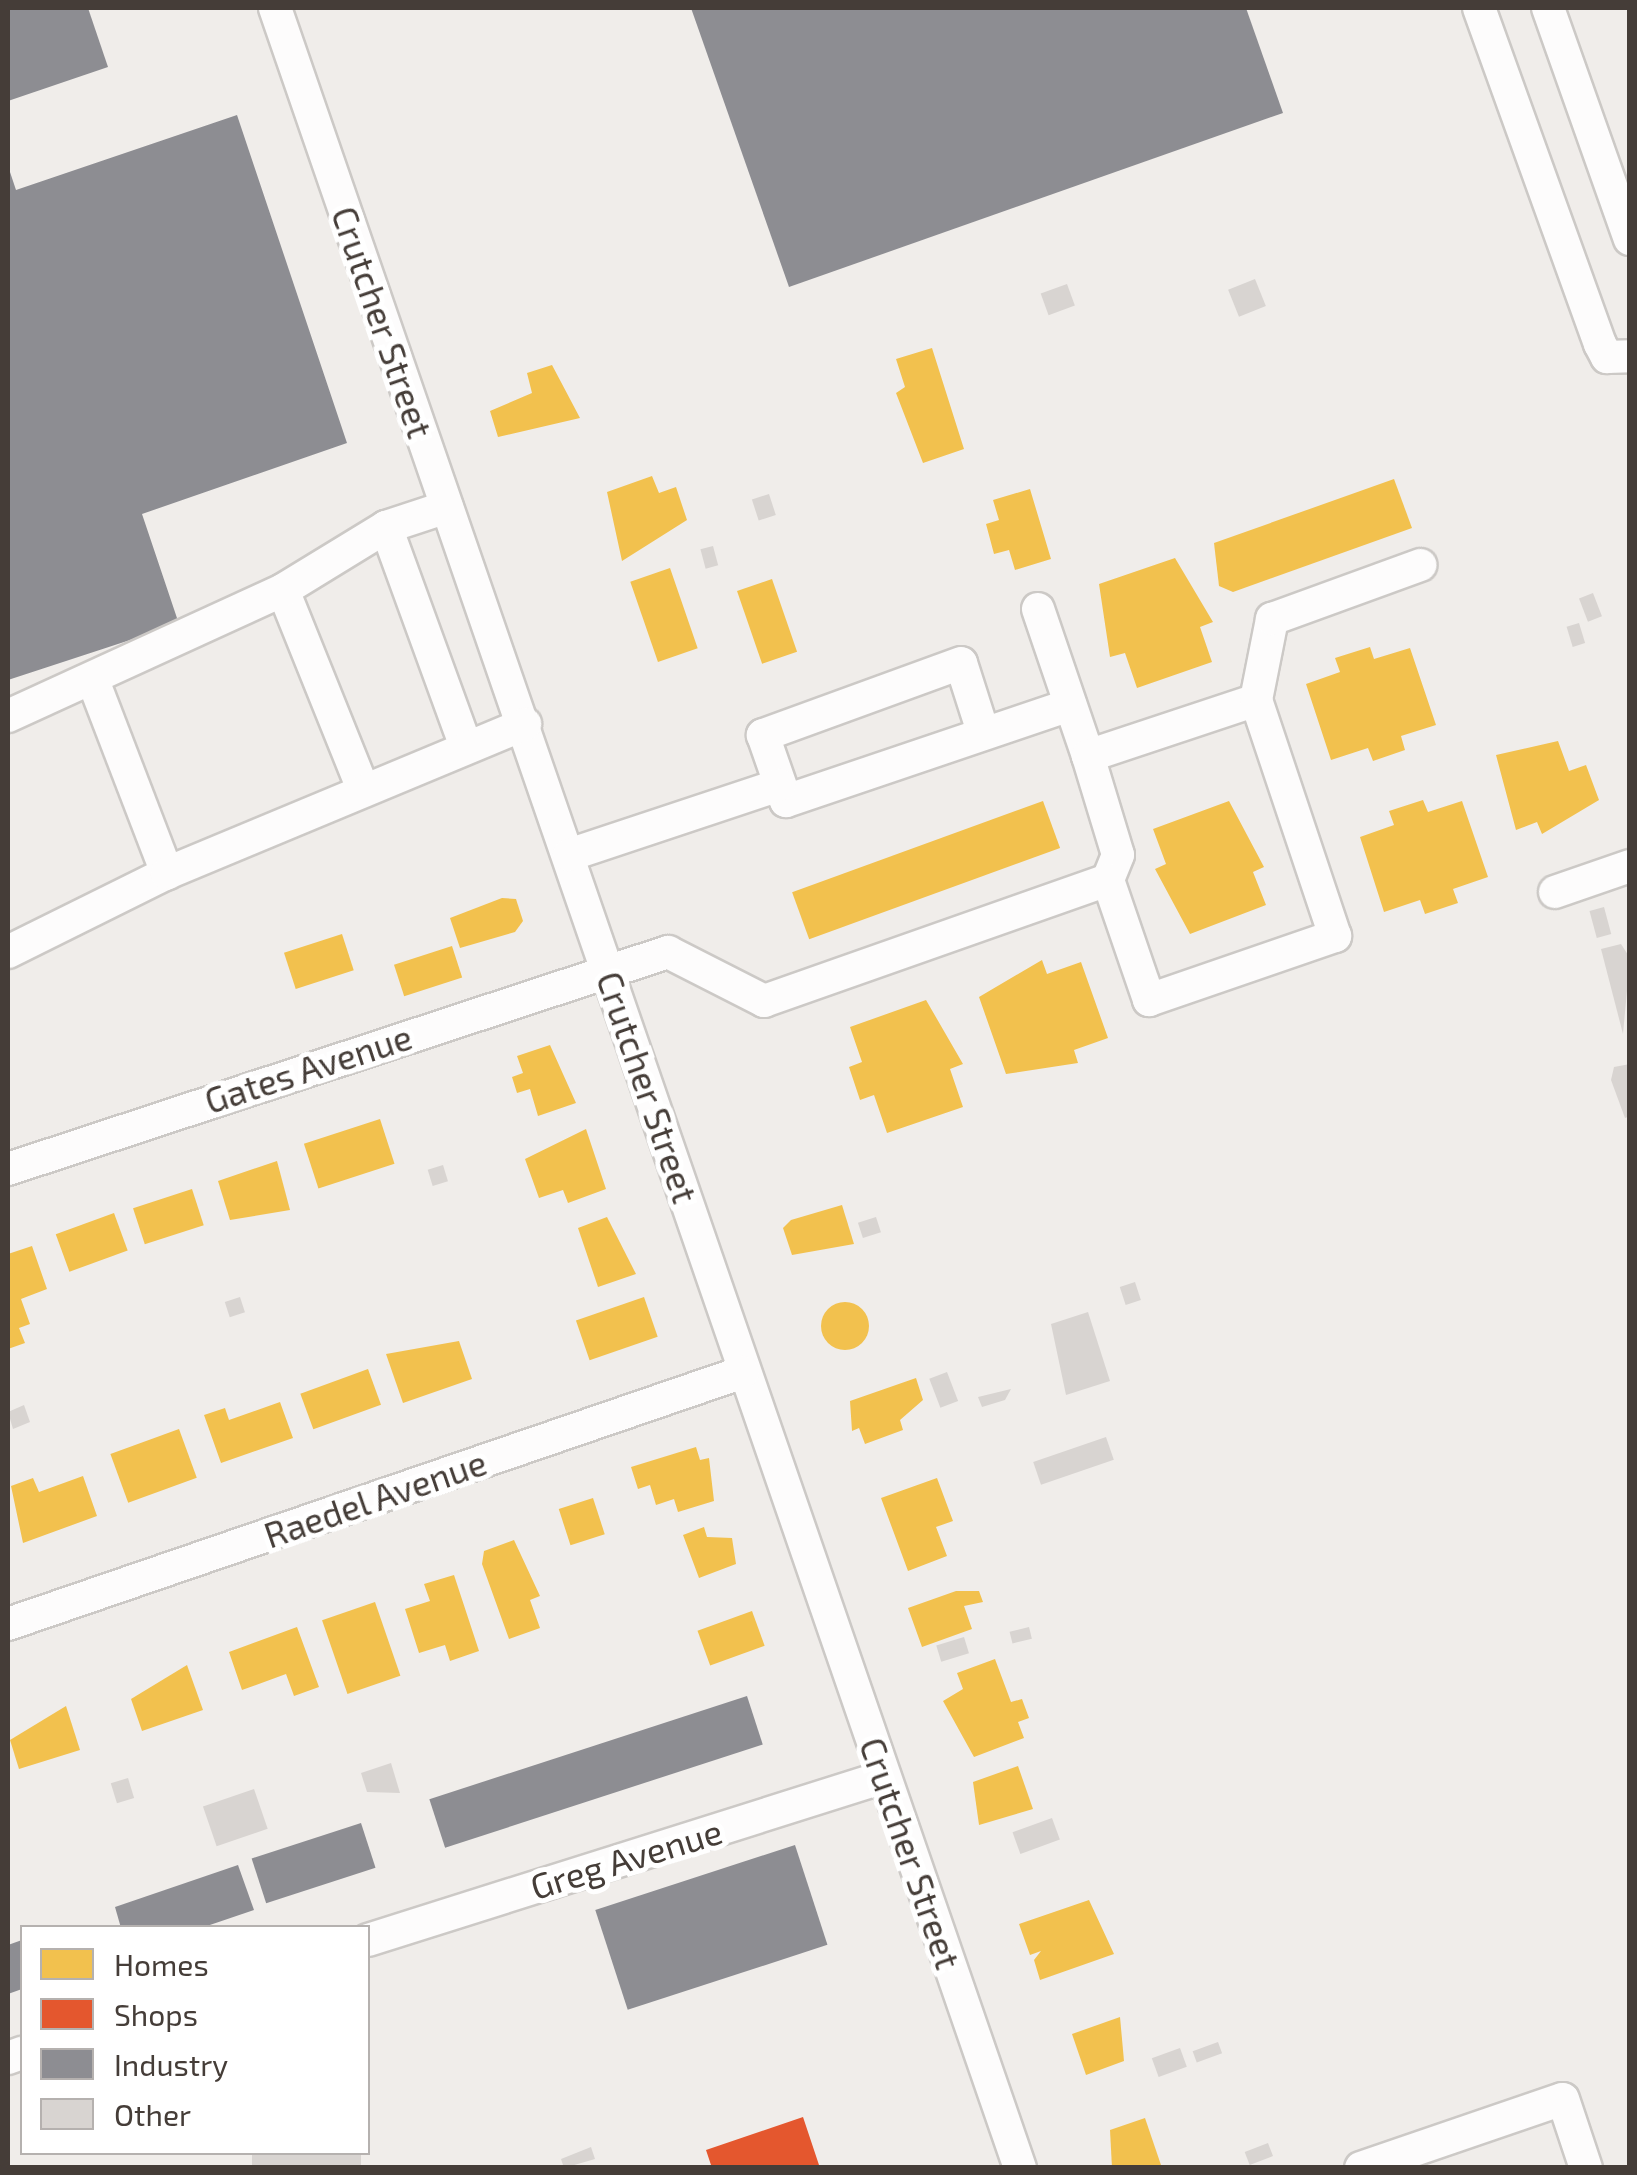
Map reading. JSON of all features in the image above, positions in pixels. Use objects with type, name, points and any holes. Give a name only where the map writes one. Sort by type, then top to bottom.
[{"type":"street","name":"Crutcher Street","points":[[275,8],[1020,2168]]},
{"type":"street","points":[[1479,8],[1600,344],[1608,357],[1630,356]]},
{"type":"street","points":[[1548,8],[1630,239]]},
{"type":"street","points":[[8,716],[94,683],[283,590],[386,527],[447,507]]},
{"type":"street","points":[[386,527],[466,747]]},
{"type":"street","points":[[1038,609],[1118,855],[1108,880],[1149,1000],[1335,936],[1256,700],[1272,619],[1420,565]]},
{"type":"street","points":[[283,590],[362,787]]},
{"type":"street","points":[[984,732],[961,664],[763,734],[786,801],[1070,705]]},
{"type":"street","points":[[94,683],[166,873]]},
{"type":"street","points":[[1088,756],[1256,700]]},
{"type":"street","points":[[8,952],[166,873],[362,787],[525,724]]},
{"type":"street","points":[[569,855],[780,785]]},
{"type":"street","points":[[1555,892],[1630,866]]},
{"type":"street","name":"Gates Avenue","points":[[8,1169],[608,968],[668,952],[764,1002],[1108,880]]},
{"type":"street","name":"Raedel Avenue","points":[[8,1624],[743,1372]]},
{"type":"street","name":"Greg Avenue","points":[[370,1939],[884,1777]]},
{"type":"street","points":[[1362,2168],[1562,2099],[1586,2168]]},
{"type":"building: Homes","points":[[932,348],[964,449],[923,463],[896,393],[905,387],[896,359]]},
{"type":"building: Homes","points":[[552,365],[580,418],[498,437],[490,411],[532,393],[527,373]]},
{"type":"building: Homes","points":[[652,476],[659,493],[676,487],[687,520],[622,561],[607,492]]},
{"type":"building: Homes","points":[[1394,479],[1412,528],[1233,592],[1219,586],[1214,543]]},
{"type":"building: Homes","points":[[1030,489],[1051,559],[1015,570],[1009,550],[994,554],[986,524],[999,520],[993,500]]},
{"type":"building: Homes","points":[[1175,558],[1213,622],[1200,627],[1212,662],[1137,688],[1125,653],[1110,657],[1099,584]]},
{"type":"building: Homes","points":[[670,568],[698,648],[658,662],[630,582]]},
{"type":"building: Homes","points":[[772,579],[797,652],[762,664],[737,591]]},
{"type":"building: Homes","points":[[1370,647],[1374,659],[1410,648],[1436,725],[1401,736],[1405,750],[1373,761],[1368,748],[1331,760],[1306,684],[1340,672],[1335,658]]},
{"type":"building: Homes","points":[[1558,741],[1569,771],[1586,765],[1599,800],[1542,834],[1537,822],[1516,830],[1496,755]]},
{"type":"building: Homes","points":[[1423,800],[1428,812],[1462,801],[1488,877],[1453,889],[1458,903],[1425,914],[1420,900],[1384,912],[1360,837],[1394,825],[1389,811]]},
{"type":"building: Homes","points":[[1043,801],[1060,848],[809,939],[792,892]]},
{"type":"building: Homes","points":[[1229,801],[1264,867],[1253,872],[1266,905],[1190,934],[1155,869],[1166,864],[1153,829]]},
{"type":"building: Homes","points":[[502,898],[516,899],[523,921],[515,932],[460,948],[450,918]]},
{"type":"building: Homes","points":[[342,934],[354,970],[296,989],[284,953]]},
{"type":"building: Homes","points":[[452,946],[462,977],[404,996],[394,965]]},
{"type":"building: Homes","points":[[1042,960],[1047,974],[1081,962],[1108,1038],[1074,1050],[1078,1063],[1006,1074],[979,997]]},
{"type":"building: Homes","points":[[926,1000],[963,1064],[950,1069],[963,1107],[887,1133],[874,1095],[860,1100],[849,1067],[862,1062],[850,1027]]},
{"type":"building: Homes","points":[[550,1045],[576,1103],[538,1116],[530,1089],[517,1093],[512,1077],[523,1073],[517,1056]]},
{"type":"building: Homes","points":[[380,1119],[395,1164],[318,1188],[304,1144]]},
{"type":"building: Homes","points":[[586,1129],[606,1189],[568,1203],[563,1190],[539,1198],[525,1159]]},
{"type":"building: Homes","points":[[277,1161],[290,1210],[230,1220],[218,1181]]},
{"type":"building: Homes","points":[[192,1189],[204,1225],[145,1244],[133,1208]]},
{"type":"building: Homes","points":[[842,1205],[854,1244],[792,1255],[783,1228],[791,1220]]},
{"type":"building: Homes","points":[[114,1213],[128,1251],[69,1272],[56,1234]]},
{"type":"building: Homes","points":[[607,1217],[636,1274],[598,1287],[578,1228]]},
{"type":"building: Homes","points":[[32,1246],[47,1289],[21,1299],[30,1324],[19,1328],[25,1343],[8,1349],[8,1254]]},
{"type":"building: Homes","points":[[644,1297],[658,1337],[590,1360],[576,1320]]},
{"type":"building: Homes","points":[[845,1302],[862,1309],[869,1326],[862,1343],[845,1350],[828,1343],[821,1326],[828,1309]]},
{"type":"building: Homes","points":[[459,1341],[472,1379],[403,1403],[386,1354]]},
{"type":"building: Homes","points":[[368,1369],[381,1405],[313,1429],[300,1394]]},
{"type":"building: Homes","points":[[916,1378],[923,1400],[900,1420],[903,1430],[865,1444],[859,1428],[852,1431],[850,1401]]},
{"type":"building: Homes","points":[[280,1402],[293,1438],[221,1463],[204,1415],[225,1408],[229,1420]]},
{"type":"building: Homes","points":[[179,1429],[197,1478],[128,1503],[110,1454]]},
{"type":"building: Homes","points":[[696,1447],[700,1460],[709,1458],[714,1501],[678,1512],[674,1499],[656,1505],[650,1485],[638,1489],[631,1467]]},
{"type":"building: Homes","points":[[83,1476],[97,1516],[23,1543],[11,1486],[33,1478],[39,1492]]},
{"type":"building: Homes","points":[[937,1478],[953,1521],[936,1527],[947,1556],[908,1571],[881,1498]]},
{"type":"building: Homes","points":[[593,1498],[605,1534],[571,1545],[559,1509]]},
{"type":"building: Homes","points":[[704,1527],[707,1537],[732,1538],[736,1564],[699,1578],[683,1535]]},
{"type":"building: Homes","points":[[514,1540],[540,1596],[530,1600],[540,1628],[509,1639],[482,1564],[484,1551]]},
{"type":"building: Homes","points":[[454,1575],[479,1651],[450,1661],[445,1645],[419,1653],[405,1609],[430,1601],[424,1584]]},
{"type":"building: Homes","points":[[956,1591],[979,1591],[983,1602],[964,1606],[972,1629],[922,1647],[908,1608]]},
{"type":"building: Homes","points":[[375,1602],[400,1676],[347,1694],[322,1620]]},
{"type":"building: Homes","points":[[752,1611],[765,1646],[710,1666],[697,1631]]},
{"type":"building: Homes","points":[[297,1627],[319,1687],[294,1696],[286,1674],[242,1690],[229,1652]]},
{"type":"building: Homes","points":[[995,1659],[1011,1702],[1022,1699],[1029,1718],[1018,1722],[1024,1738],[974,1757],[943,1701],[963,1689],[957,1673]]},
{"type":"building: Homes","points":[[187,1665],[203,1710],[142,1731],[131,1699]]},
{"type":"building: Homes","points":[[66,1706],[80,1750],[19,1769],[10,1740]]},
{"type":"building: Homes","points":[[1018,1766],[1033,1809],[979,1825],[973,1782]]},
{"type":"building: Homes","points":[[1089,1900],[1114,1954],[1040,1980],[1034,1960],[1041,1951],[1030,1955],[1019,1924]]},
{"type":"building: Homes","points":[[1120,2017],[1124,2061],[1086,2075],[1072,2034]]},
{"type":"building: Homes","points":[[1145,2118],[1162,2168],[1112,2168],[1110,2130]]},
{"type":"building: Shops","points":[[803,2117],[820,2168],[712,2168],[706,2150]]},
{"type":"building: Industry","points":[[8,8],[88,8],[108,67],[8,101]]},
{"type":"building: Industry","points":[[691,8],[1246,8],[1283,113],[789,287]]},
{"type":"building: Industry","points":[[237,115],[347,443],[142,514],[179,624],[8,680],[8,166],[16,190]]},
{"type":"building: Industry","points":[[747,1696],[763,1745],[445,1848],[429,1799]]},
{"type":"building: Industry","points":[[361,1823],[376,1868],[266,1903],[252,1859]]},
{"type":"building: Industry","points":[[795,1845],[827,1945],[628,2010],[595,1910]]},
{"type":"building: Industry","points":[[238,1865],[254,1910],[210,1925],[120,1925],[115,1907]]},
{"type":"building: Industry","points":[[20,1941],[20,1990],[8,1994],[8,1945]]},
{"type":"building: Other","points":[[1255,279],[1266,306],[1239,317],[1228,290]]},
{"type":"building: Other","points":[[1067,284],[1075,306],[1049,315],[1041,294]]},
{"type":"building: Other","points":[[769,494],[776,515],[759,520],[752,500]]},
{"type":"building: Other","points":[[713,546],[718,565],[706,569],[700,549]]},
{"type":"building: Other","points":[[1593,593],[1602,616],[1588,622],[1579,598]]},
{"type":"building: Other","points":[[1579,623],[1585,643],[1573,647],[1567,627]]},
{"type":"building: Other","points":[[1604,907],[1611,934],[1597,938],[1590,911]]},
{"type":"building: Other","points":[[1621,944],[1630,958],[1623,1034],[1601,949]]},
{"type":"building: Other","points":[[1630,1064],[1630,1116],[1625,1118],[1611,1080],[1614,1067]]},
{"type":"building: Other","points":[[443,1165],[448,1181],[433,1186],[428,1170]]},
{"type":"building: Other","points":[[876,1217],[881,1232],[863,1238],[858,1223]]},
{"type":"building: Other","points":[[1135,1282],[1141,1300],[1126,1305],[1120,1287]]},
{"type":"building: Other","points":[[240,1297],[245,1312],[230,1317],[225,1302]]},
{"type":"building: Other","points":[[1088,1312],[1110,1381],[1066,1395],[1051,1324]]},
{"type":"building: Other","points":[[947,1372],[958,1401],[940,1408],[929,1379]]},
{"type":"building: Other","points":[[1011,1389],[1005,1400],[982,1407],[978,1397]]},
{"type":"building: Other","points":[[24,1405],[30,1422],[13,1429],[8,1412]]},
{"type":"building: Other","points":[[1106,1437],[1114,1460],[1041,1485],[1033,1462]]},
{"type":"building: Other","points":[[1029,1627],[1032,1639],[1012,1643],[1010,1632]]},
{"type":"building: Other","points":[[964,1637],[969,1653],[941,1662],[936,1645]]},
{"type":"building: Other","points":[[391,1763],[400,1793],[367,1792],[361,1773]]},
{"type":"building: Other","points":[[128,1778],[134,1798],[117,1803],[111,1783]]},
{"type":"building: Other","points":[[254,1789],[268,1829],[217,1846],[203,1807]]},
{"type":"building: Other","points":[[1052,1818],[1060,1840],[1020,1854],[1013,1832]]},
{"type":"building: Other","points":[[1218,2042],[1222,2053],[1197,2063],[1193,2051]]},
{"type":"building: Other","points":[[1180,2048],[1187,2067],[1159,2077],[1152,2058]]},
{"type":"building: Other","points":[[1268,2143],[1273,2156],[1250,2165],[1245,2152]]},
{"type":"building: Other","points":[[591,2147],[595,2159],[564,2168],[561,2159]]},
{"type":"building: Other","points":[[252,2155],[361,2155],[361,2168],[252,2168]]}]
